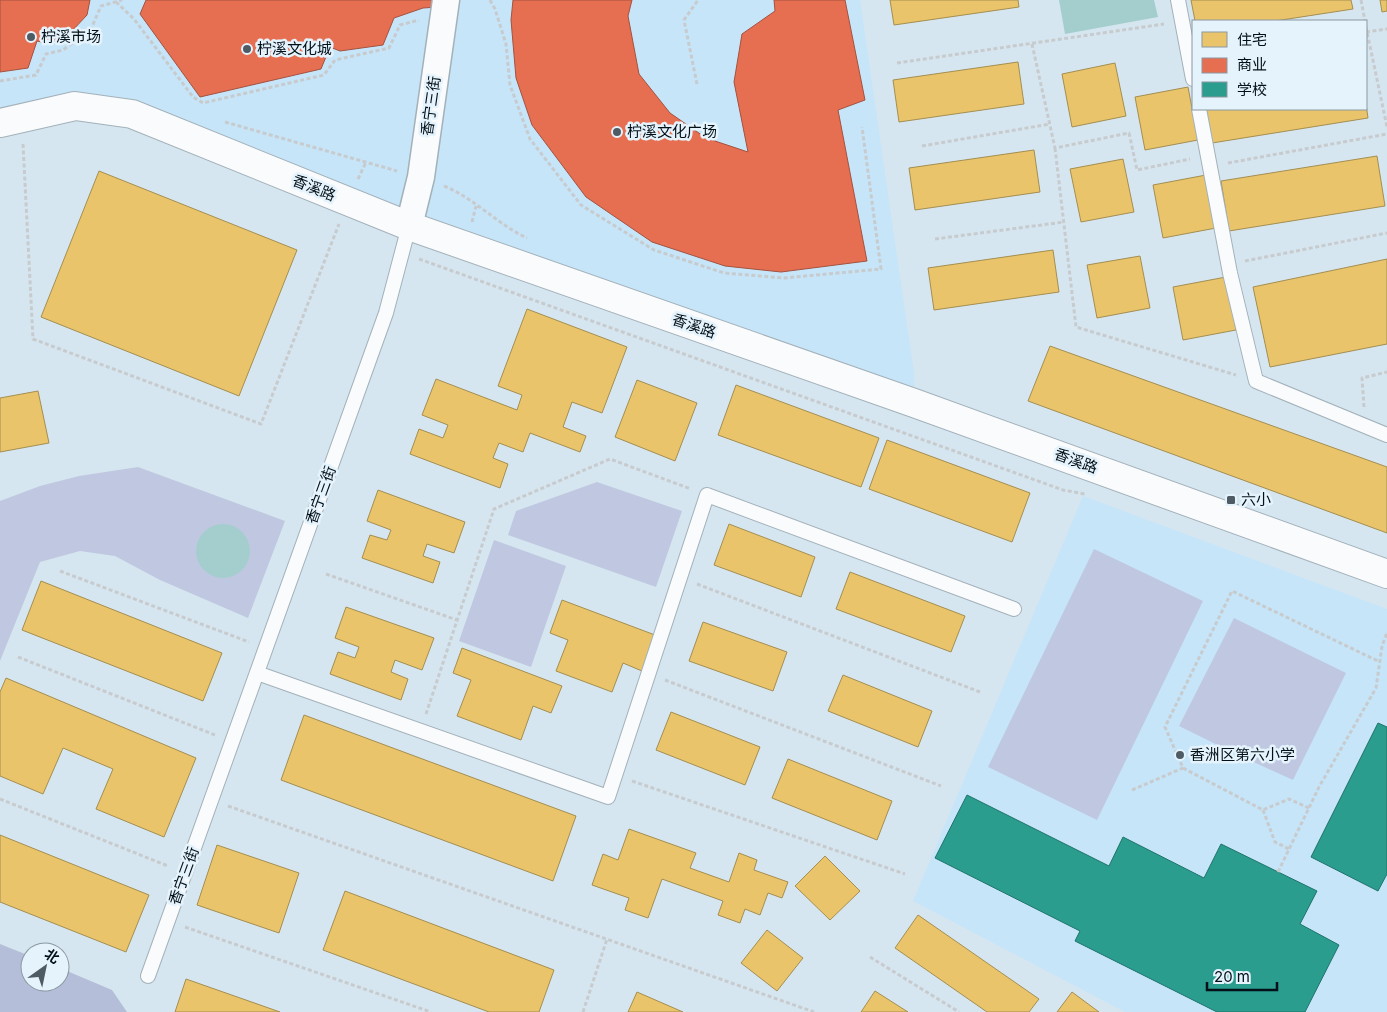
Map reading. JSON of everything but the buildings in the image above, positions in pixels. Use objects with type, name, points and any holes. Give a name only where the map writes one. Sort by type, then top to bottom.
[{"type":"street","name":"香宁三街","points":[[409,226],[421,177],[445,7]]},
{"type":"street","name":"香溪路","points":[[11,121],[75,106],[132,114],[409,226],[914,403],[1387,574]]},
{"type":"lane","points":[[1178,0],[1192,74]]},
{"type":"lane","points":[[1199,110],[1229,264],[1256,381],[1387,435]]},
{"type":"lane","name":"香宁三街","points":[[148,976],[386,313],[409,226]]},
{"type":"lane","points":[[257,673],[608,797],[707,495],[1014,609]]},
{"type":"path","points":[[0,81],[36,76],[46,54],[63,50],[92,29],[101,6],[122,0]]},
{"type":"path","points":[[490,0],[496,9],[506,44],[510,85],[530,139],[581,205],[654,250],[724,273],[784,278],[881,269],[862,127]]},
{"type":"path","points":[[697,84],[684,20],[698,0]]},
{"type":"path","points":[[1361,0],[1365,20]]},
{"type":"path","points":[[116,2],[134,19],[193,98],[203,103],[324,75],[335,60],[389,48],[400,25],[445,7]]},
{"type":"path","points":[[897,63],[1182,22]]},
{"type":"path","points":[[1367,32],[1387,29]]},
{"type":"path","points":[[1367,37],[1387,127]]},
{"type":"path","points":[[1032,44],[1055,148],[1076,327],[1256,381]]},
{"type":"path","points":[[11,121],[33,339],[262,424],[348,202],[366,162]]},
{"type":"path","points":[[922,146],[1050,124]]},
{"type":"path","points":[[1055,148],[1129,133],[1138,170],[1387,134]]},
{"type":"path","points":[[935,239],[1064,222]]},
{"type":"path","points":[[1229,264],[1387,233]]},
{"type":"path","points":[[1366,426],[1362,378],[1387,372]]},
{"type":"path","points":[[421,731],[494,508],[610,458],[707,495]]},
{"type":"path","points":[[60,571],[266,648]]},
{"type":"path","points":[[326,574],[457,620]]},
{"type":"path","points":[[680,577],[980,692]]},
{"type":"path","points":[[1289,849],[1275,842],[1263,810],[1182,768],[1165,727],[1232,591],[1380,662]]},
{"type":"path","points":[[1278,872],[1319,787],[1376,688],[1382,646],[1387,633]]},
{"type":"path","points":[[18,657],[232,741]]},
{"type":"path","points":[[648,674],[941,786]]},
{"type":"path","points":[[1132,790],[1182,768]]},
{"type":"path","points":[[615,776],[905,874]]},
{"type":"path","points":[[0,799],[185,873]]},
{"type":"path","points":[[1263,810],[1289,799],[1309,808]]},
{"type":"path","points":[[211,800],[814,1012]]},
{"type":"path","points":[[168,921],[431,1012]]},
{"type":"path","points":[[583,1012],[607,940]]},
{"type":"path","points":[[870,957],[959,1012]]},
{"type":"shaded area","points":[[0,0],[860,0],[914,373],[914,403],[132,114],[0,122]]},
{"type":"shaded area","points":[[1059,0],[1154,0],[1158,17],[1065,34]]},
{"type":"shaded area","points":[[138,467],[285,521],[248,618],[160,580],[115,556],[80,551],[40,562],[0,661],[0,501],[40,486],[79,476]]},
{"type":"shaded area","points":[[597,482],[682,511],[656,587],[508,535],[516,511]]},
{"type":"shaded area","name":"香洲区第六小学","points":[[1083,496],[1387,609],[1387,1012],[1125,1012],[913,901]]},
{"type":"shaded area","points":[[223,524],[233,526],[242,532],[248,541],[250,551],[248,561],[242,570],[233,576],[223,578],[213,576],[204,570],[198,561],[196,551],[198,541],[204,532],[213,526]]},
{"type":"shaded area","points":[[494,540],[566,566],[531,667],[459,641]]},
{"type":"shaded area","points":[[1094,549],[1203,601],[1097,820],[988,767]]},
{"type":"shaded area","points":[[1234,618],[1346,673],[1293,780],[1179,726]]},
{"type":"shaded area","points":[[0,944],[20,952],[20,992],[70,992],[70,972],[112,990],[127,1012],[0,1012]]},
{"type":"place","name":"柠溪市场","points":[[31,37]]},
{"type":"place","name":"柠溪文化城","points":[[247,49]]},
{"type":"place","name":"柠溪文化广场","points":[[617,132]]},
{"type":"place","name":"六小","points":[[1231,500]]},
{"type":"place","name":"香洲区第六小学","points":[[1180,755]]}]
